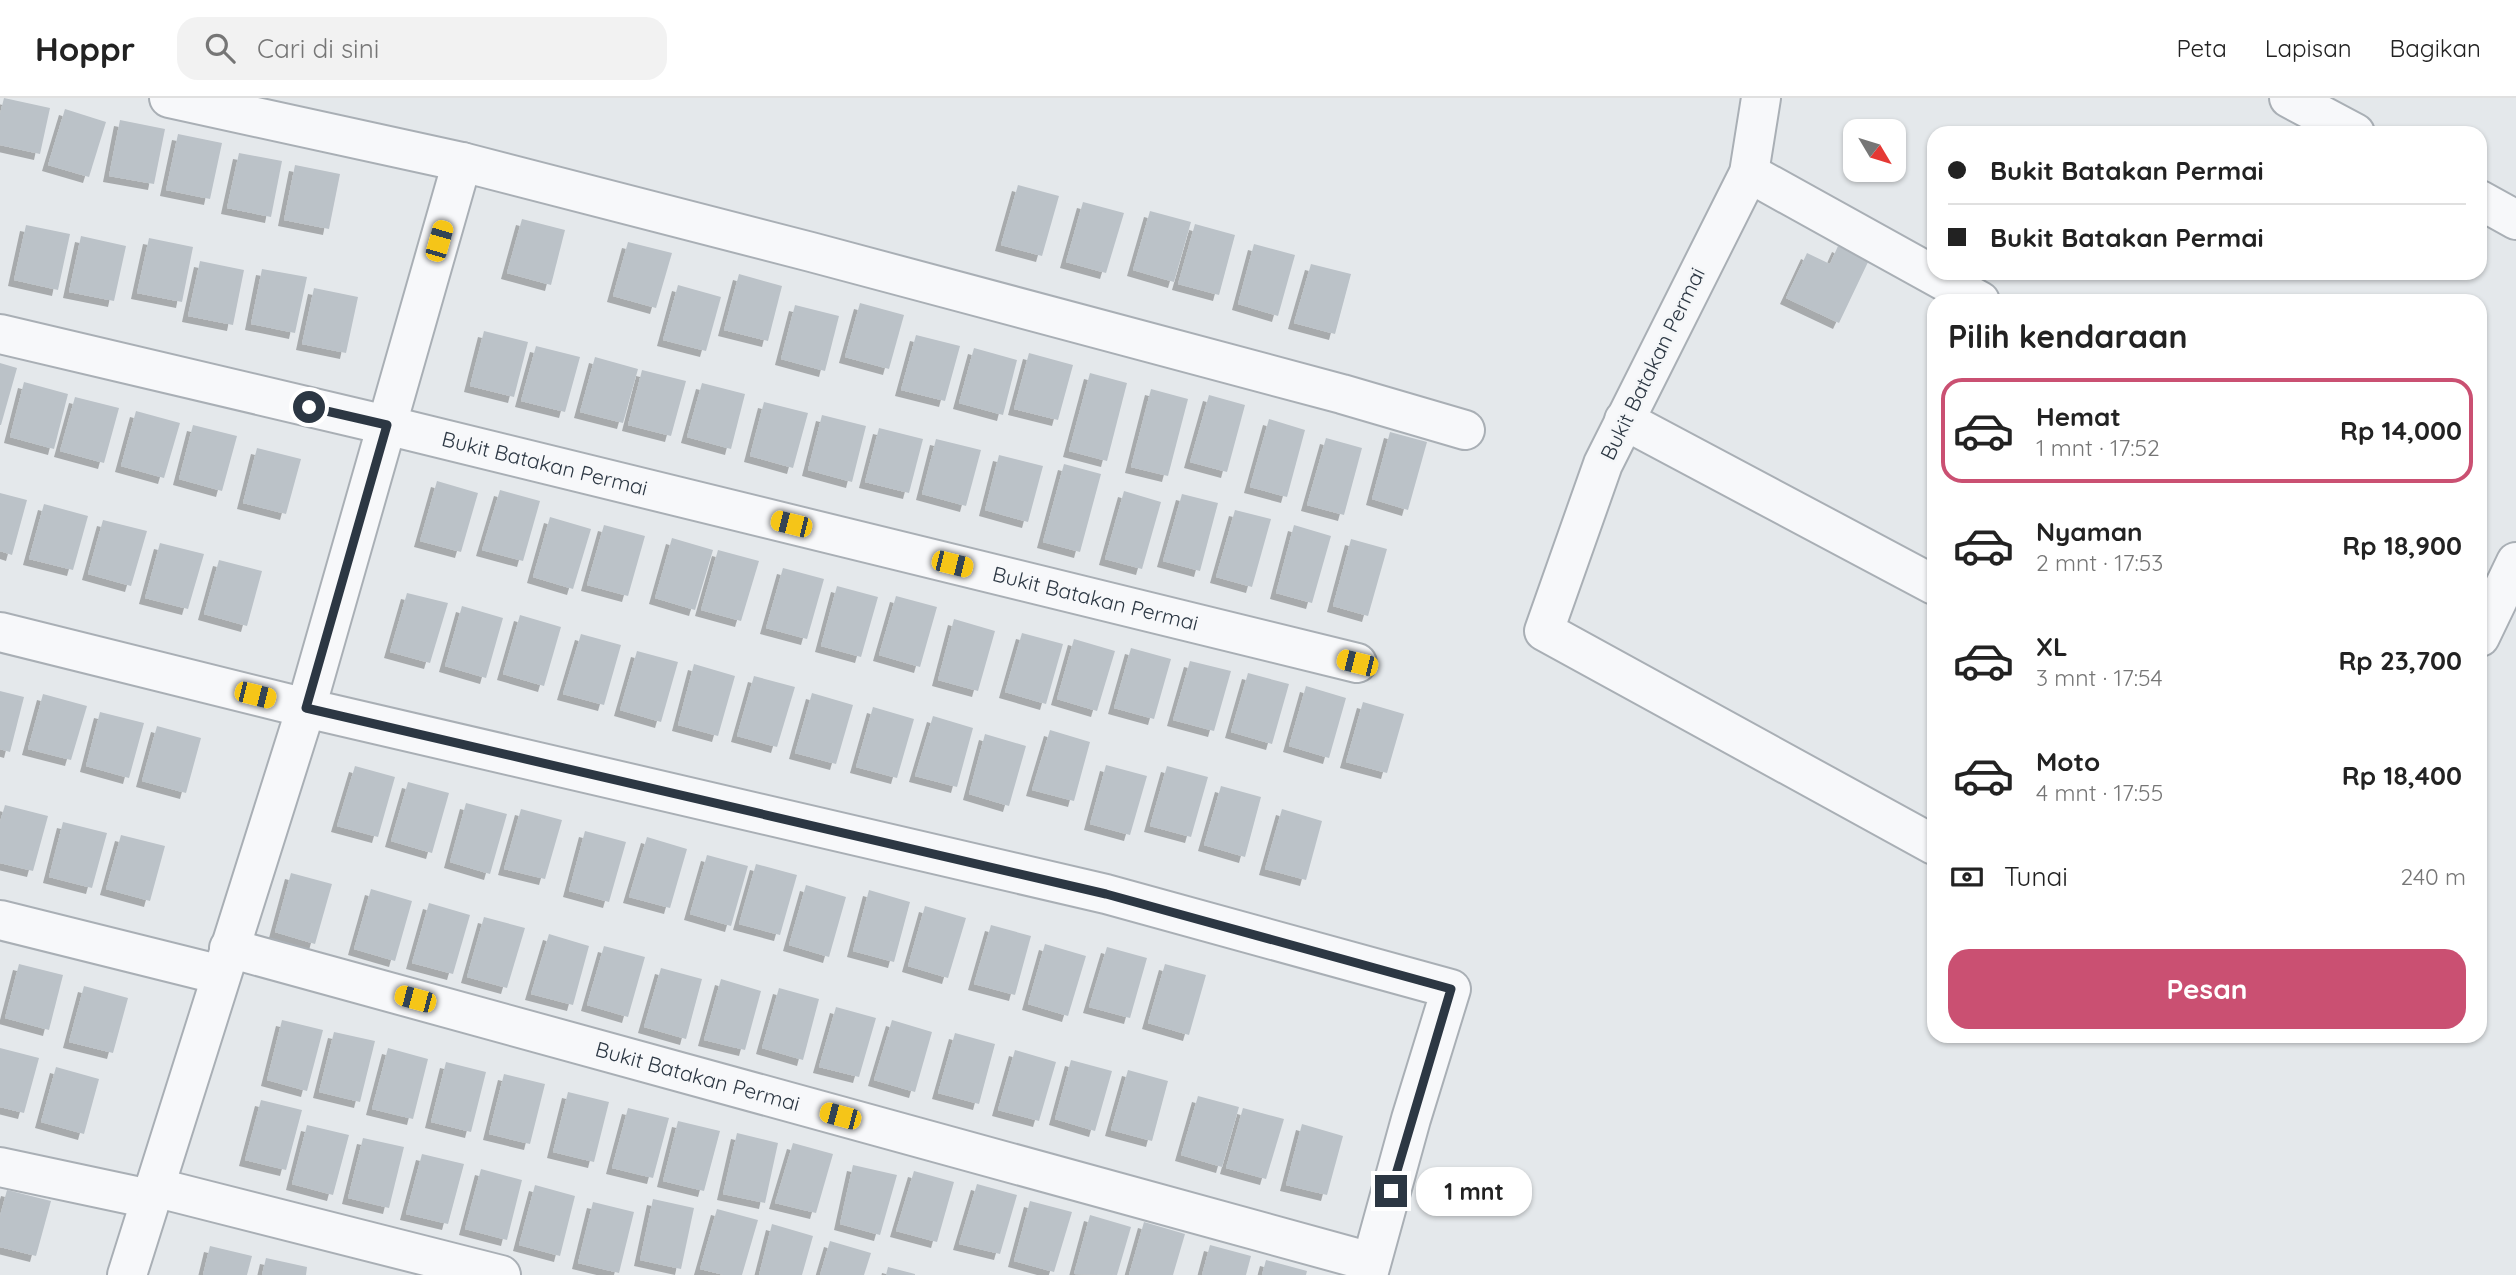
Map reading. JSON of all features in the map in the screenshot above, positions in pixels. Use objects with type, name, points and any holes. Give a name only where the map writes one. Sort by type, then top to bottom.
[{"type":"street","points":[[169,98],[462,162],[1316,386],[1465,430]]},
{"type":"street","name":"Bukit Batakan Permai","points":[[1761,98],[1749,173],[1603,464],[1544,631],[1927,841]]},
{"type":"street","points":[[2289,98],[2342,126]]},
{"type":"street","points":[[127,1275],[306,708],[462,162]]},
{"type":"street","points":[[1749,173],[1927,272]]},
{"type":"street","points":[[2487,204],[2516,220]]},
{"type":"street","points":[[1942,280],[1967,294]]},
{"type":"street","name":"Bukit Batakan Permai","points":[[0,334],[387,425],[1357,663]]},
{"type":"street","points":[[1624,420],[1927,581]]},
{"type":"street","points":[[2487,619],[2504,575]]},
{"type":"street","name":"Bukit Batakan Permai","points":[[0,632],[306,708],[1106,894],[1451,989],[1410,1119],[1369,1268],[225,961],[0,920]]},
{"type":"street","points":[[0,1167],[152,1193],[501,1275]]},
{"type":"building","points":[[4,98],[50,108],[40,154],[0,145],[0,114]]},
{"type":"building","points":[[65,109],[106,122],[89,177],[48,165]]},
{"type":"building","points":[[120,120],[165,129],[154,184],[109,176]]},
{"type":"building","points":[[178,134],[222,143],[210,199],[166,190]]},
{"type":"building","points":[[239,153],[282,161],[271,217],[227,208]]},
{"type":"building","points":[[295,165],[340,174],[329,229],[284,220]]},
{"type":"building","points":[[1018,185],[1059,196],[1042,256],[1001,245]]},
{"type":"building","points":[[1083,202],[1124,213],[1106,273],[1066,262]]},
{"type":"building","points":[[1150,211],[1191,222],[1174,282],[1133,270]]},
{"type":"building","points":[[522,219],[565,230],[551,285],[507,273]]},
{"type":"building","points":[[1195,224],[1235,235],[1219,295],[1178,284]]},
{"type":"building","points":[[26,225],[70,234],[58,290],[14,280]]},
{"type":"building","points":[[81,236],[126,246],[114,301],[69,292]]},
{"type":"building","points":[[149,238],[193,247],[182,302],[137,293]]},
{"type":"building","points":[[628,242],[672,253],[656,308],[613,296]]},
{"type":"building","points":[[1254,244],[1295,255],[1278,316],[1238,304]]},
{"type":"building","points":[[1838,246],[1869,260],[1839,323],[1786,298],[1807,253],[1830,264]]},
{"type":"building","points":[[200,261],[244,270],[233,325],[188,316]]},
{"type":"building","points":[[1311,264],[1351,274],[1335,334],[1294,323]]},
{"type":"building","points":[[262,269],[307,277],[295,333],[251,324]]},
{"type":"building","points":[[739,274],[782,286],[768,341],[724,330]]},
{"type":"building","points":[[678,285],[721,297],[706,351],[663,340]]},
{"type":"building","points":[[314,288],[358,297],[346,353],[302,344]]},
{"type":"building","points":[[860,303],[904,315],[889,369],[845,357]]},
{"type":"building","points":[[795,305],[839,316],[825,371],[781,359]]},
{"type":"building","points":[[484,331],[528,342],[514,397],[470,386]]},
{"type":"building","points":[[916,335],[960,346],[945,401],[901,390]]},
{"type":"building","points":[[536,346],[580,357],[565,412],[521,401]]},
{"type":"building","points":[[974,348],[1017,360],[1003,415],[959,403]]},
{"type":"building","points":[[1029,353],[1073,365],[1058,420],[1014,409]]},
{"type":"building","points":[[595,357],[638,369],[623,423],[580,412]]},
{"type":"building","points":[[0,363],[17,368],[1,425],[0,425]]},
{"type":"building","points":[[642,370],[686,381],[671,436],[628,425]]},
{"type":"building","points":[[1090,373],[1127,383],[1107,461],[1069,451]]},
{"type":"building","points":[[24,382],[68,394],[54,449],[10,437]]},
{"type":"building","points":[[702,383],[745,394],[731,449],[687,437]]},
{"type":"building","points":[[1151,389],[1188,399],[1168,476],[1131,467]]},
{"type":"building","points":[[1209,395],[1245,405],[1227,472],[1190,462]]},
{"type":"building","points":[[75,397],[119,408],[104,463],[60,451]]},
{"type":"building","points":[[764,402],[808,413],[793,468],[750,456]]},
{"type":"building","points":[[136,411],[180,423],[164,478],[121,466]]},
{"type":"building","points":[[822,415],[866,426],[852,482],[808,470]]},
{"type":"building","points":[[1269,419],[1305,430],[1287,497],[1250,487]]},
{"type":"building","points":[[193,425],[237,436],[222,491],[179,479]]},
{"type":"building","points":[[879,428],[923,439],[909,493],[865,482]]},
{"type":"building","points":[[1390,432],[1427,442],[1408,510],[1372,499]]},
{"type":"building","points":[[1326,438],[1362,448],[1344,515],[1307,505]]},
{"type":"building","points":[[936,439],[981,450],[966,506],[922,494]]},
{"type":"building","points":[[257,448],[301,459],[286,514],[243,503]]},
{"type":"building","points":[[999,455],[1043,466],[1028,522],[985,510]]},
{"type":"building","points":[[1064,464],[1101,474],[1080,552],[1043,542]]},
{"type":"building","points":[[437,481],[478,493],[461,552],[420,541]]},
{"type":"building","points":[[500,490],[540,501],[523,561],[482,550]]},
{"type":"building","points":[[1124,491],[1161,502],[1142,569],[1105,559]]},
{"type":"building","points":[[0,493],[27,500],[12,555],[0,551]]},
{"type":"building","points":[[1182,494],[1218,503],[1200,571],[1163,561]]},
{"type":"building","points":[[44,504],[88,516],[73,570],[29,559]]},
{"type":"building","points":[[1235,510],[1271,519],[1252,587],[1216,577]]},
{"type":"building","points":[[550,517],[591,529],[573,589],[533,577]]},
{"type":"building","points":[[103,520],[147,531],[131,586],[88,574]]},
{"type":"building","points":[[604,525],[645,536],[628,596],[587,585]]},
{"type":"building","points":[[1294,525],[1331,536],[1312,603],[1276,593]]},
{"type":"building","points":[[672,538],[713,550],[695,610],[655,598]]},
{"type":"building","points":[[1351,539],[1387,549],[1368,616],[1333,606]]},
{"type":"building","points":[[160,543],[204,554],[188,609],[145,598]]},
{"type":"building","points":[[718,550],[759,561],[741,621],[701,610]]},
{"type":"building","points":[[219,560],[262,571],[247,626],[204,614]]},
{"type":"building","points":[[783,568],[824,579],[807,639],[766,628]]},
{"type":"building","points":[[837,586],[878,597],[861,657],[821,646]]},
{"type":"building","points":[[407,593],[448,603],[430,663],[390,652]]},
{"type":"building","points":[[896,596],[937,607],[920,667],[879,655]]},
{"type":"building","points":[[462,606],[503,618],[486,678],[445,666]]},
{"type":"building","points":[[520,615],[561,627],[544,686],[503,674]]},
{"type":"building","points":[[954,619],[995,631],[978,691],[938,680]]},
{"type":"building","points":[[1022,633],[1063,644],[1046,704],[1005,692]]},
{"type":"building","points":[[581,634],[621,645],[604,705],[563,694]]},
{"type":"building","points":[[1074,639],[1115,651],[1097,711],[1057,699]]},
{"type":"building","points":[[1131,648],[1171,659],[1154,719],[1114,708]]},
{"type":"building","points":[[637,651],[678,662],[661,722],[620,710]]},
{"type":"building","points":[[1190,661],[1231,671],[1214,731],[1173,720]]},
{"type":"building","points":[[694,664],[735,676],[718,736],[678,725]]},
{"type":"building","points":[[1248,673],[1289,684],[1272,744],[1231,732]]},
{"type":"building","points":[[754,676],[795,687],[777,747],[737,736]]},
{"type":"building","points":[[1306,686],[1346,698],[1329,758],[1289,746]]},
{"type":"building","points":[[0,691],[24,697],[10,752],[0,749]]},
{"type":"building","points":[[812,693],[853,705],[836,764],[795,753]]},
{"type":"building","points":[[43,694],[87,706],[71,760],[28,749]]},
{"type":"building","points":[[1363,702],[1404,714],[1387,773],[1346,762]]},
{"type":"building","points":[[873,707],[914,719],[897,778],[856,767]]},
{"type":"building","points":[[100,712],[144,723],[129,778],[86,766]]},
{"type":"building","points":[[933,716],[973,728],[957,787],[915,776]]},
{"type":"building","points":[[157,726],[201,738],[186,793],[142,781]]},
{"type":"building","points":[[1050,730],[1090,742],[1074,801],[1032,790]]},
{"type":"building","points":[[985,734],[1026,746],[1009,806],[969,794]]},
{"type":"building","points":[[1106,765],[1147,776],[1130,835],[1090,824]]},
{"type":"building","points":[[355,766],[395,777],[378,837],[337,826]]},
{"type":"building","points":[[1167,766],[1208,777],[1191,837],[1150,826]]},
{"type":"building","points":[[408,782],[449,793],[432,853],[391,841]]},
{"type":"building","points":[[1221,786],[1261,797],[1245,857],[1204,845]]},
{"type":"building","points":[[466,803],[507,814],[490,874],[450,862]]},
{"type":"building","points":[[5,805],[48,816],[33,871],[0,863],[0,822]]},
{"type":"building","points":[[521,809],[562,820],[545,879],[504,869]]},
{"type":"building","points":[[1282,809],[1322,821],[1306,880],[1265,869]]},
{"type":"building","points":[[63,822],[107,833],[92,888],[49,877]]},
{"type":"building","points":[[585,831],[626,842],[609,902],[569,891]]},
{"type":"building","points":[[121,835],[165,846],[150,901],[106,889]]},
{"type":"building","points":[[647,837],[687,849],[670,908],[629,897]]},
{"type":"building","points":[[707,855],[748,866],[731,926],[690,914]]},
{"type":"building","points":[[756,864],[797,875],[780,935],[739,924]]},
{"type":"building","points":[[291,873],[332,884],[315,944],[275,932]]},
{"type":"building","points":[[806,885],[846,897],[829,957],[789,945]]},
{"type":"building","points":[[371,889],[412,901],[395,961],[354,949]]},
{"type":"building","points":[[869,890],[910,902],[894,962],[853,951]]},
{"type":"building","points":[[429,903],[470,915],[453,974],[412,963]]},
{"type":"building","points":[[925,906],[966,918],[948,978],[908,966]]},
{"type":"building","points":[[484,917],[525,928],[507,988],[467,977]]},
{"type":"building","points":[[991,925],[1031,936],[1015,995],[974,984]]},
{"type":"building","points":[[549,934],[589,946],[573,1005],[531,994]]},
{"type":"building","points":[[1045,944],[1086,956],[1068,1016],[1028,1004]]},
{"type":"building","points":[[604,946],[645,957],[628,1017],[587,1005]]},
{"type":"building","points":[[1107,947],[1147,958],[1130,1018],[1089,1007]]},
{"type":"building","points":[[19,964],[63,975],[49,1030],[5,1018]]},
{"type":"building","points":[[1165,964],[1206,975],[1189,1035],[1148,1023]]},
{"type":"building","points":[[661,968],[702,979],[686,1039],[644,1027]]},
{"type":"building","points":[[721,979],[761,991],[745,1050],[704,1040]]},
{"type":"building","points":[[84,986],[128,998],[113,1053],[69,1042]]},
{"type":"building","points":[[779,988],[819,999],[803,1060],[762,1048]]},
{"type":"building","points":[[836,1007],[876,1018],[859,1077],[819,1067]]},
{"type":"building","points":[[282,1020],[323,1030],[307,1091],[267,1080]]},
{"type":"building","points":[[892,1020],[932,1032],[915,1092],[874,1080]]},
{"type":"building","points":[[334,1032],[375,1041],[360,1102],[319,1092]]},
{"type":"building","points":[[955,1033],[995,1044],[979,1104],[938,1093]]},
{"type":"building","points":[[0,1048],[39,1058],[24,1113],[0,1107]]},
{"type":"building","points":[[388,1048],[428,1059],[413,1119],[372,1109]]},
{"type":"building","points":[[1015,1050],[1056,1062],[1039,1121],[998,1110]]},
{"type":"building","points":[[1071,1060],[1112,1071],[1095,1131],[1055,1119]]},
{"type":"building","points":[[446,1062],[486,1072],[471,1132],[431,1122]]},
{"type":"building","points":[[56,1067],[99,1079],[84,1134],[41,1122]]},
{"type":"building","points":[[1128,1070],[1168,1081],[1152,1141],[1111,1130]]},
{"type":"building","points":[[504,1074],[545,1084],[530,1144],[489,1134]]},
{"type":"building","points":[[568,1092],[609,1102],[594,1162],[553,1152]]},
{"type":"building","points":[[1198,1096],[1239,1107],[1222,1167],[1181,1155]]},
{"type":"building","points":[[261,1100],[302,1110],[286,1170],[245,1160]]},
{"type":"building","points":[[628,1108],[669,1118],[653,1178],[612,1168]]},
{"type":"building","points":[[1243,1108],[1284,1119],[1266,1179],[1226,1168]]},
{"type":"building","points":[[678,1121],[720,1131],[704,1191],[663,1181]]},
{"type":"building","points":[[1302,1124],[1343,1136],[1327,1195],[1286,1185]]},
{"type":"building","points":[[307,1125],[349,1135],[333,1195],[292,1184]]},
{"type":"building","points":[[737,1133],[778,1143],[765,1203],[723,1194]]},
{"type":"building","points":[[363,1138],[404,1147],[389,1208],[348,1198]]},
{"type":"building","points":[[793,1143],[833,1154],[816,1213],[775,1203]]},
{"type":"building","points":[[422,1154],[464,1164],[448,1224],[406,1214]]},
{"type":"building","points":[[853,1165],[897,1175],[880,1235],[840,1224]]},
{"type":"building","points":[[481,1169],[522,1180],[507,1240],[465,1229]]},
{"type":"building","points":[[914,1171],[954,1182],[937,1242],[896,1231]]},
{"type":"building","points":[[977,1184],[1017,1195],[1000,1254],[959,1244]]},
{"type":"building","points":[[535,1185],[575,1196],[560,1256],[519,1245]]},
{"type":"building","points":[[7,1190],[51,1201],[36,1256],[0,1247],[0,1216]]},
{"type":"building","points":[[653,1199],[694,1208],[681,1269],[640,1260]]},
{"type":"building","points":[[1030,1201],[1072,1212],[1054,1272],[1014,1261]]},
{"type":"building","points":[[593,1202],[634,1212],[619,1273],[578,1263]]},
{"type":"building","points":[[717,1209],[758,1220],[742,1275],[724,1275],[700,1269]]},
{"type":"building","points":[[1090,1215],[1131,1227],[1117,1275],[1074,1274]]},
{"type":"building","points":[[1144,1222],[1185,1234],[1173,1275],[1129,1275]]},
{"type":"building","points":[[772,1224],[813,1236],[802,1275],[759,1275]]},
{"type":"building","points":[[830,1241],[871,1253],[864,1275],[820,1275]]},
{"type":"building","points":[[1210,1245],[1251,1256],[1246,1275],[1202,1275]]},
{"type":"building","points":[[210,1246],[252,1256],[247,1275],[203,1275]]},
{"type":"building","points":[[266,1258],[307,1267],[306,1275],[262,1275]]},
{"type":"building","points":[[1266,1260],[1307,1271],[1306,1275],[1262,1275]]},
{"type":"building","points":[[888,1267],[915,1274],[915,1275],[886,1275]]},
{"type":"route","points":[[309,407],[387,425],[306,708],[1106,894],[1451,989],[1410,1119],[1391,1191]]}]
